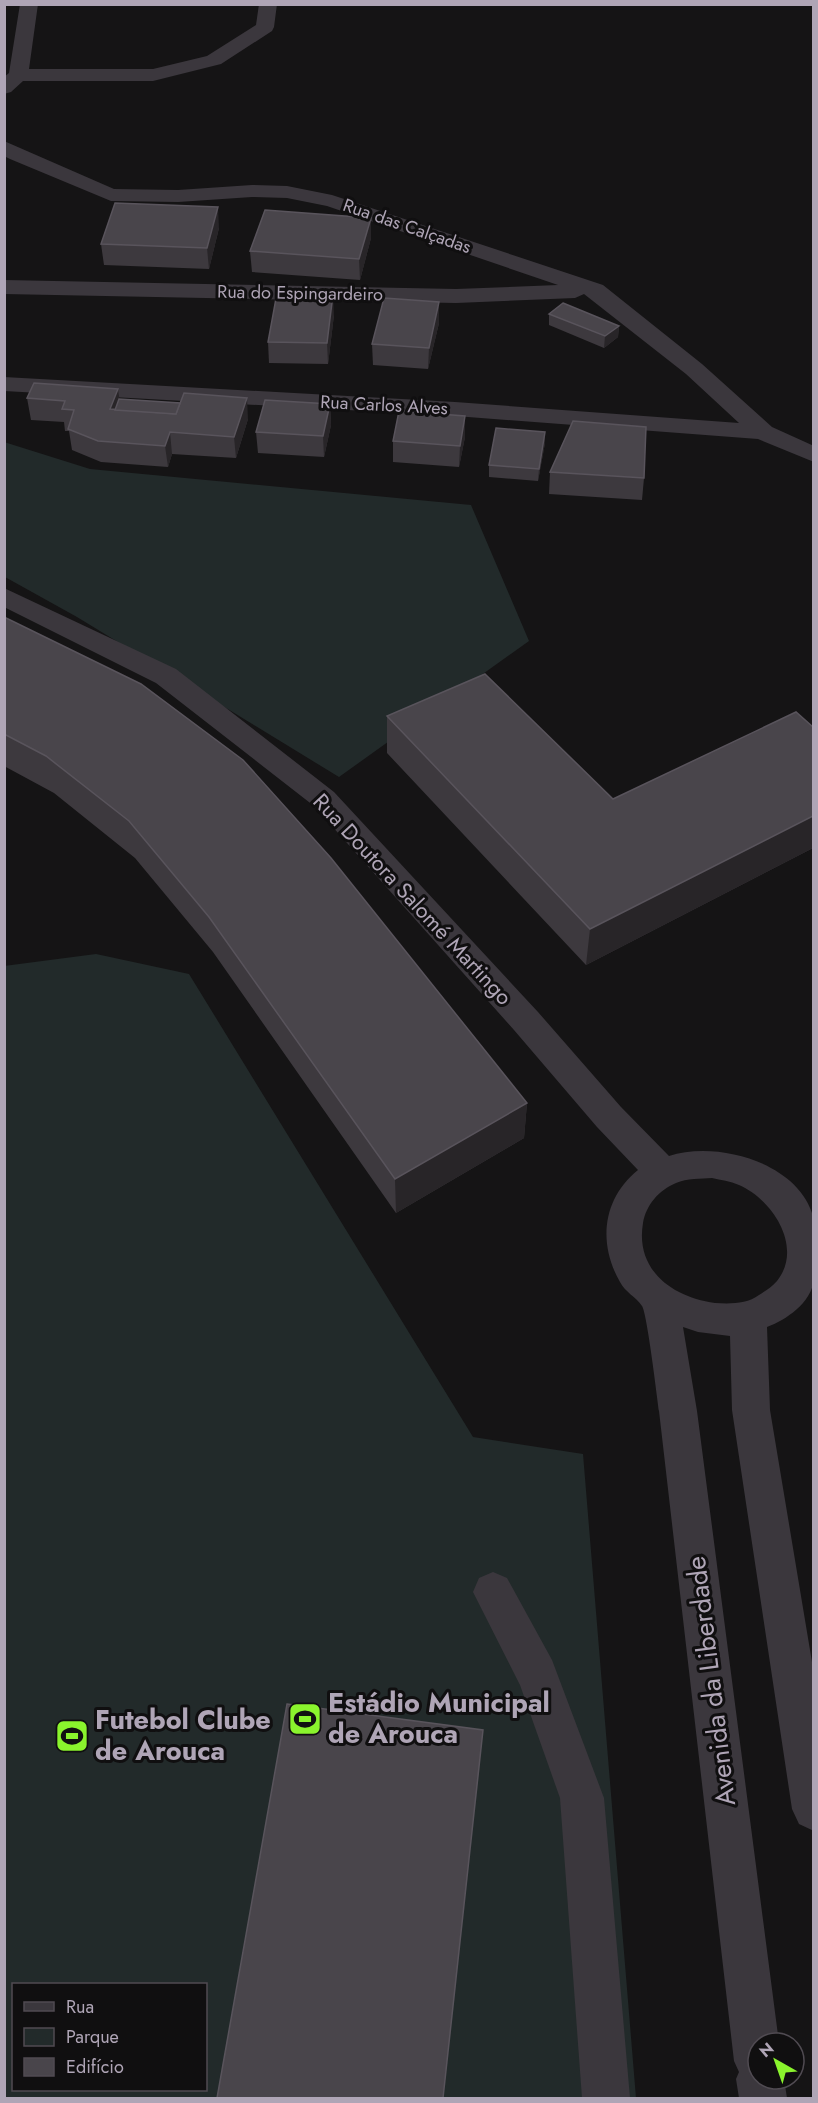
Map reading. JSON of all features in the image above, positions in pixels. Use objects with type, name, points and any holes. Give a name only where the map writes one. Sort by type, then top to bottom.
[{"type":"street","points":[[29,4],[11,82],[153,75],[214,60],[265,27],[268,4]]},
{"type":"street","name":"Rua das Calçadas","points":[[4,147],[16,155],[111,195],[178,196],[252,191],[287,192],[332,201],[595,290],[694,369],[763,432]]},
{"type":"street","name":"Rua do Espingardeiro","points":[[4,286],[456,296],[595,290]]},
{"type":"street","name":"Rua Carlos Alves","points":[[4,384],[455,409],[763,432]]},
{"type":"street","points":[[763,432],[813,455]]},
{"type":"street","name":"Rua Doutora Salomé Martingo","points":[[4,596],[166,676],[324,799],[519,1012],[609,1117],[663,1173]]},
{"type":"street","points":[[712,1164],[734,1168],[762,1180],[787,1200],[801,1226],[810,1255],[791,1292],[769,1309],[748,1317],[730,1320],[698,1318],[660,1302],[631,1272],[621,1233],[631,1200],[640,1189],[663,1173],[682,1167],[712,1164]]},
{"type":"street","name":"Avenida da Liberdade","points":[[660,1302],[678,1411],[754,2031]]},
{"type":"street","points":[[748,1317],[751,1410],[813,1809]]},
{"type":"street","points":[[493,1593],[537,1675],[582,1798],[606,2098]]},
{"type":"green space","points":[[4,442],[90,469],[471,505],[529,641],[339,777],[77,617],[5,577]]},
{"type":"green space","name":"Estádio Municipal de Arouca","points":[[96,954],[189,974],[473,1437],[583,1454],[636,2098],[5,2098],[4,966]]},
{"type":"building","points":[[115,203],[218,207],[207,248],[101,244]]},
{"type":"building","points":[[265,210],[371,218],[359,259],[250,251]]},
{"type":"building","points":[[277,293],[333,294],[327,343],[268,342]]},
{"type":"building","points":[[384,298],[439,302],[429,348],[372,344]]},
{"type":"building","points":[[563,303],[619,326],[605,336],[549,314]]},
{"type":"building","points":[[34,383],[118,389],[110,409],[176,414],[184,393],[247,398],[234,437],[170,432],[165,446],[98,441],[68,429],[74,410],[62,409],[65,401],[27,398]]},
{"type":"building","points":[[119,399],[180,403],[176,414],[115,410]]},
{"type":"building","points":[[265,400],[330,404],[323,436],[256,432]]},
{"type":"building","points":[[399,411],[465,416],[460,446],[393,441]]},
{"type":"building","points":[[573,421],[646,427],[644,478],[550,472]]},
{"type":"building","points":[[496,428],[545,432],[539,469],[489,465]]},
{"type":"building","points":[[4,617],[141,684],[243,760],[331,858],[527,1103],[395,1179],[209,917],[129,821],[46,756],[4,734]]},
{"type":"building","points":[[485,674],[613,799],[796,712],[813,727],[813,816],[590,929],[387,716]]},
{"type":"building","points":[[287,1704],[483,1730],[443,2098],[217,2098]]},
{"type":"place","name":"Estádio Municipal de Arouca","points":[[305,1719]]},
{"type":"place","name":"Futebol Clube de Arouca","points":[[72,1736]]}]
